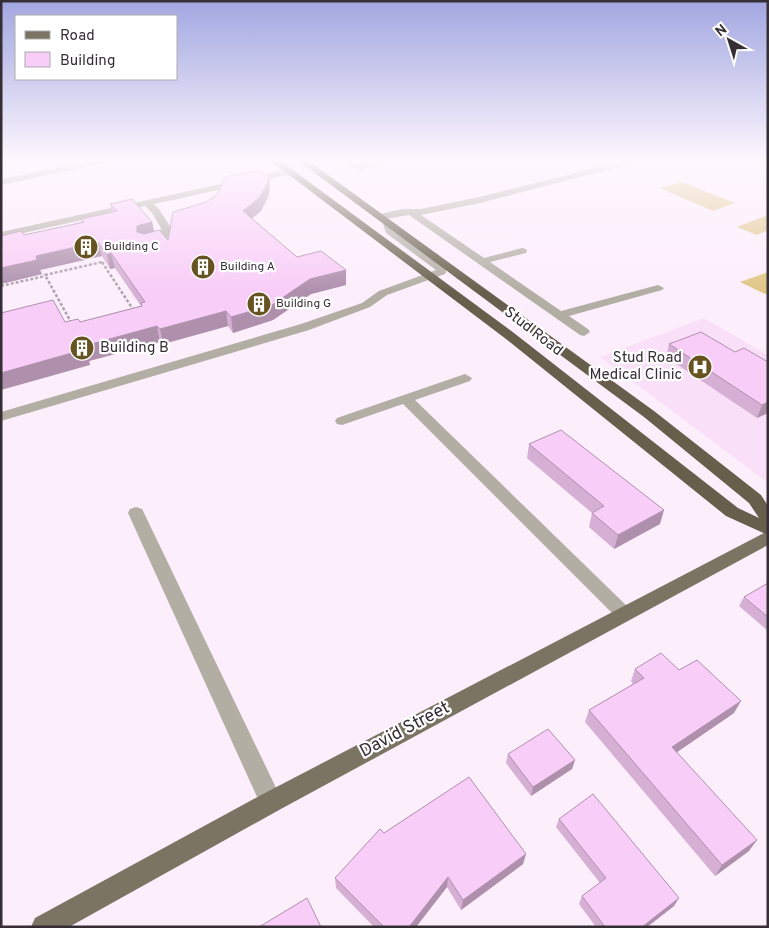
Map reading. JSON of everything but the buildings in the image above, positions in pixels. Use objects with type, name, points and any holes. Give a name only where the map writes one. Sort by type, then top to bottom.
[{"type":"highway","name":"Stud Road","points":[[334,205],[532,353],[732,512],[768,529]]},
{"type":"highway","name":"Stud Road","points":[[363,205],[649,414],[755,500],[768,519]]},
{"type":"main road","name":"David Street","points":[[44,927],[271,802],[768,537]]},
{"type":"street","points":[[1,235],[136,205]]},
{"type":"street","points":[[146,243],[163,238],[166,228],[156,211],[150,205]]},
{"type":"street","points":[[1,417],[305,327],[366,305],[383,293],[439,273],[441,269],[388,231],[384,221],[402,212],[412,213],[452,205]]},
{"type":"street","points":[[412,213],[584,332]]},
{"type":"street","points":[[484,262],[522,251]]},
{"type":"street","points":[[560,315],[658,288]]},
{"type":"street","points":[[342,421],[465,378]]},
{"type":"street","points":[[406,399],[623,613]]},
{"type":"street","points":[[136,513],[271,802]]},
{"type":"path","points":[[43,270],[77,333],[138,317],[98,257]]},
{"type":"path","points":[[1,286],[102,262]]},
{"type":"shaded area","points":[[700,205],[729,205],[713,211]]},
{"type":"shaded area","points":[[768,215],[768,230],[757,235],[737,227]]},
{"type":"shaded area","points":[[768,272],[768,293],[765,294],[740,282]]},
{"type":"shaded area","points":[[704,318],[768,355],[768,483],[600,357]]},
{"type":"place","name":"Building C","points":[[86,247]]},
{"type":"place","name":"Building A","points":[[203,267]]},
{"type":"place","name":"Building G","points":[[259,304]]},
{"type":"place","name":"Building B","points":[[82,348]]},
{"type":"place","name":"Stud Road Medical Clinic","points":[[700,367]]}]
